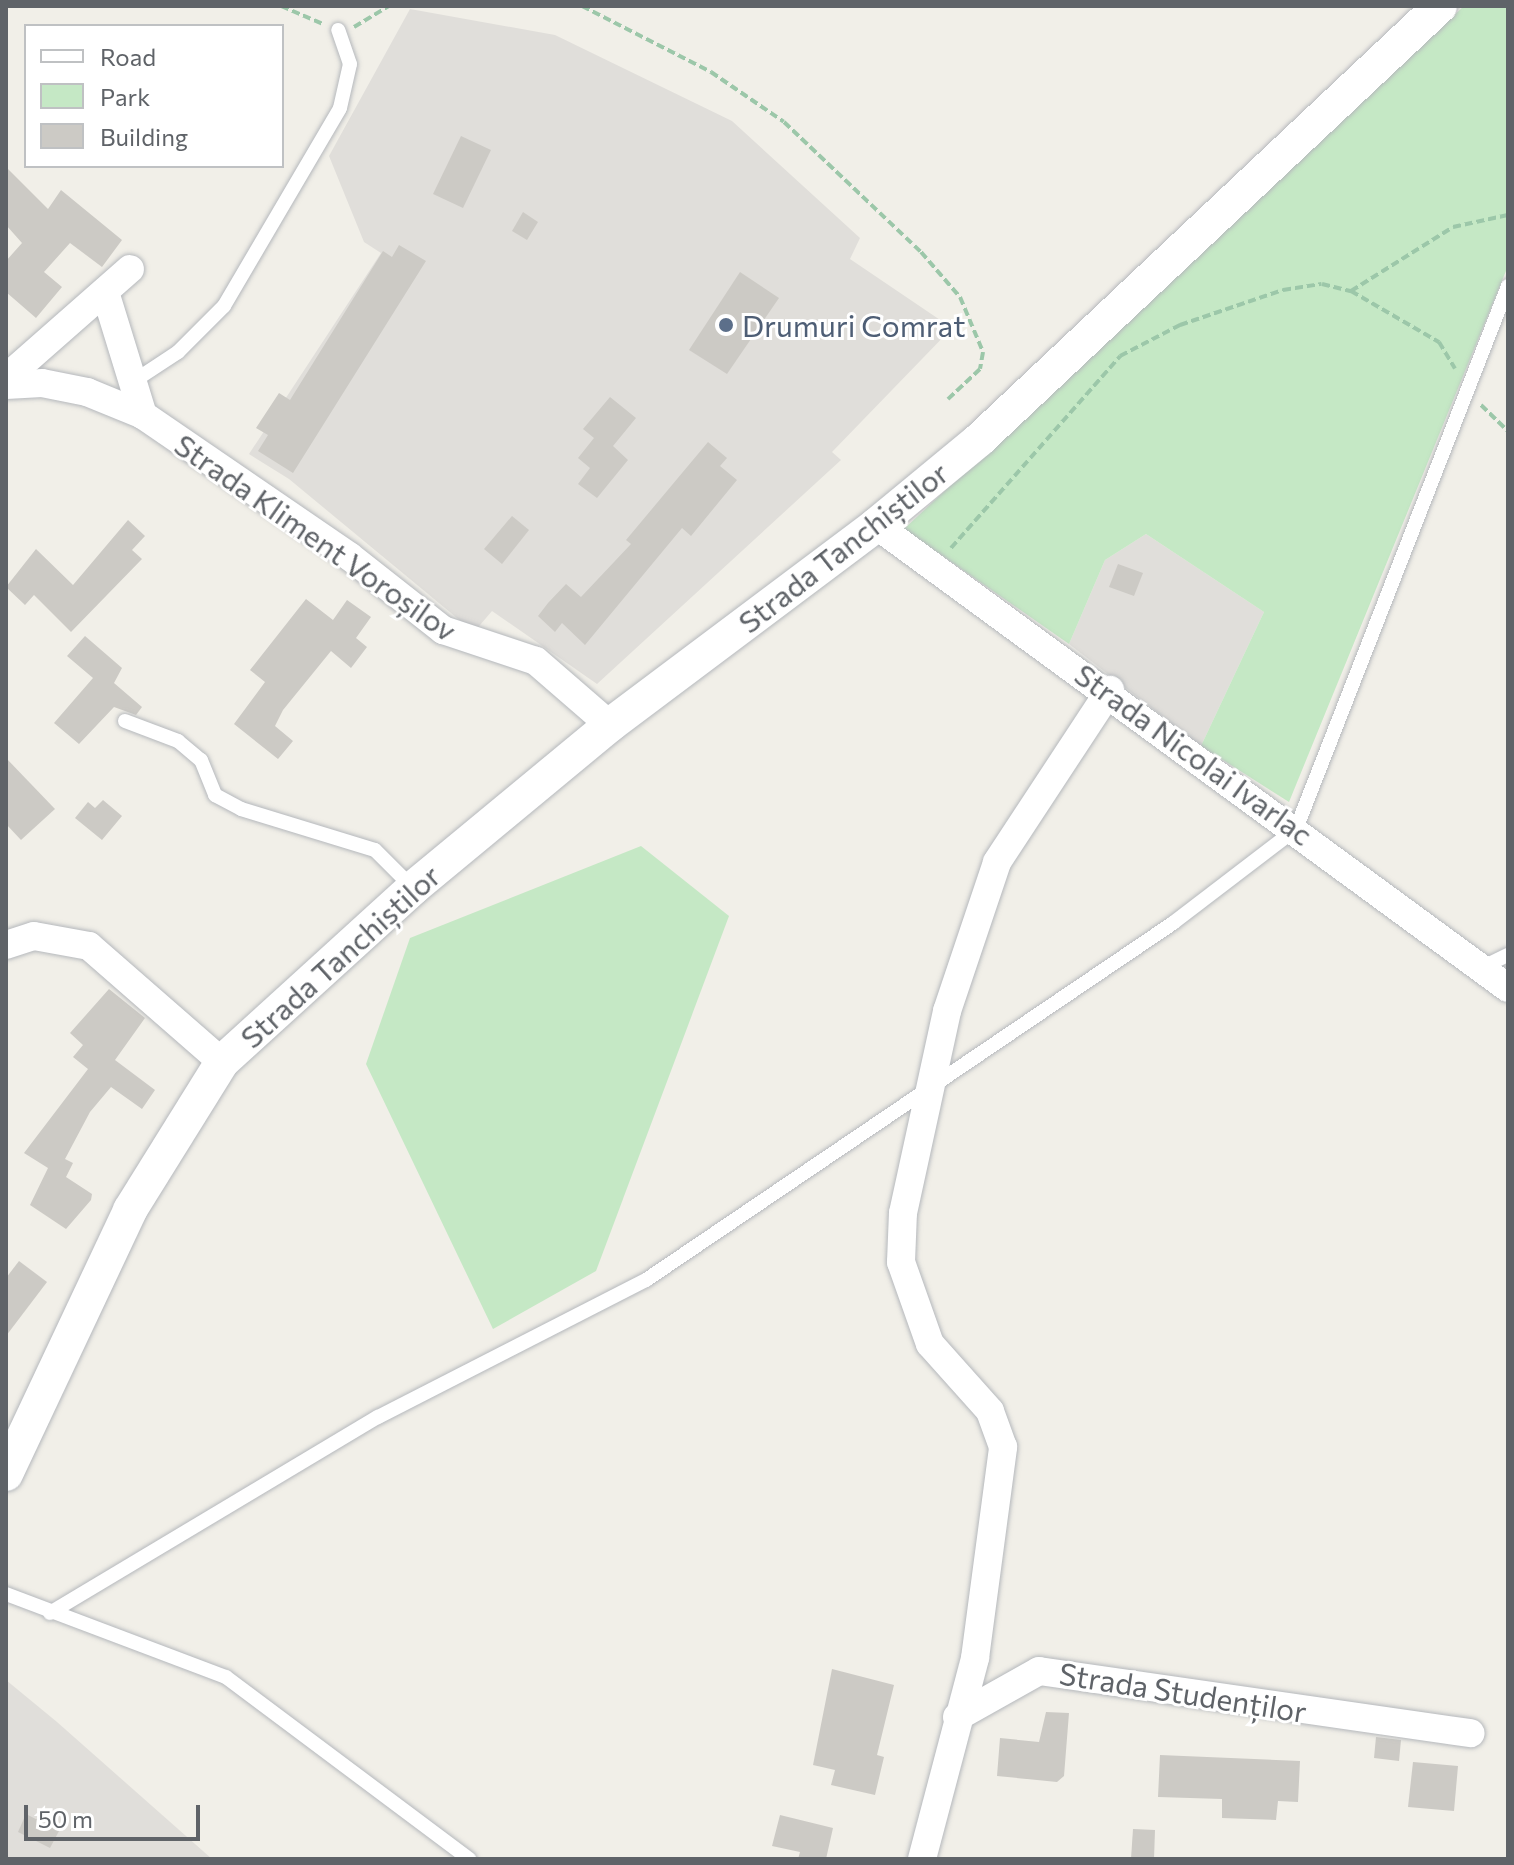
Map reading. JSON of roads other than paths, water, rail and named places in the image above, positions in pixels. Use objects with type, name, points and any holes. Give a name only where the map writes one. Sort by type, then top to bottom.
[{"type":"street","name":"Strada Tanchiștilor","points":[[6,1474],[130,1210],[222,1062],[413,888],[610,725],[876,525],[1088,343],[1440,6]]},
{"type":"street","points":[[6,378],[106,295],[130,269]]},
{"type":"street","points":[[106,295],[143,415]]},
{"type":"street","name":"Strada Kliment Voroșilov","points":[[6,385],[42,383],[87,392],[143,415],[349,556],[443,630],[536,661],[610,725]]},
{"type":"street","name":"Strada Nicolai Ivarlac","points":[[876,525],[1110,690],[1508,988]]},
{"type":"street","points":[[922,1859],[985,1605],[1003,1447],[990,1411],[930,1344],[901,1262],[903,1213],[968,937],[997,862],[1110,690]]},
{"type":"street","name":"Strada Tanchiștilor","points":[[6,945],[34,936],[89,946],[222,1062]]},
{"type":"street","name":"Strada Studenților","points":[[957,1717],[1039,1671],[1471,1733]]},
{"type":"lane","points":[[134,381],[178,352],[224,306],[340,108],[350,64],[338,30]]},
{"type":"lane","points":[[50,1613],[378,1417],[646,1280],[1173,923],[1296,829],[1508,286]]},
{"type":"lane","points":[[125,721],[178,741],[201,760],[215,795],[254,814],[375,850],[413,888]]},
{"type":"lane","points":[[1481,968],[1508,955]]},
{"type":"lane","points":[[6,1594],[226,1677],[469,1859]]},
{"type":"place","name":"Drumuri Comrat","points":[[726,325]]}]
